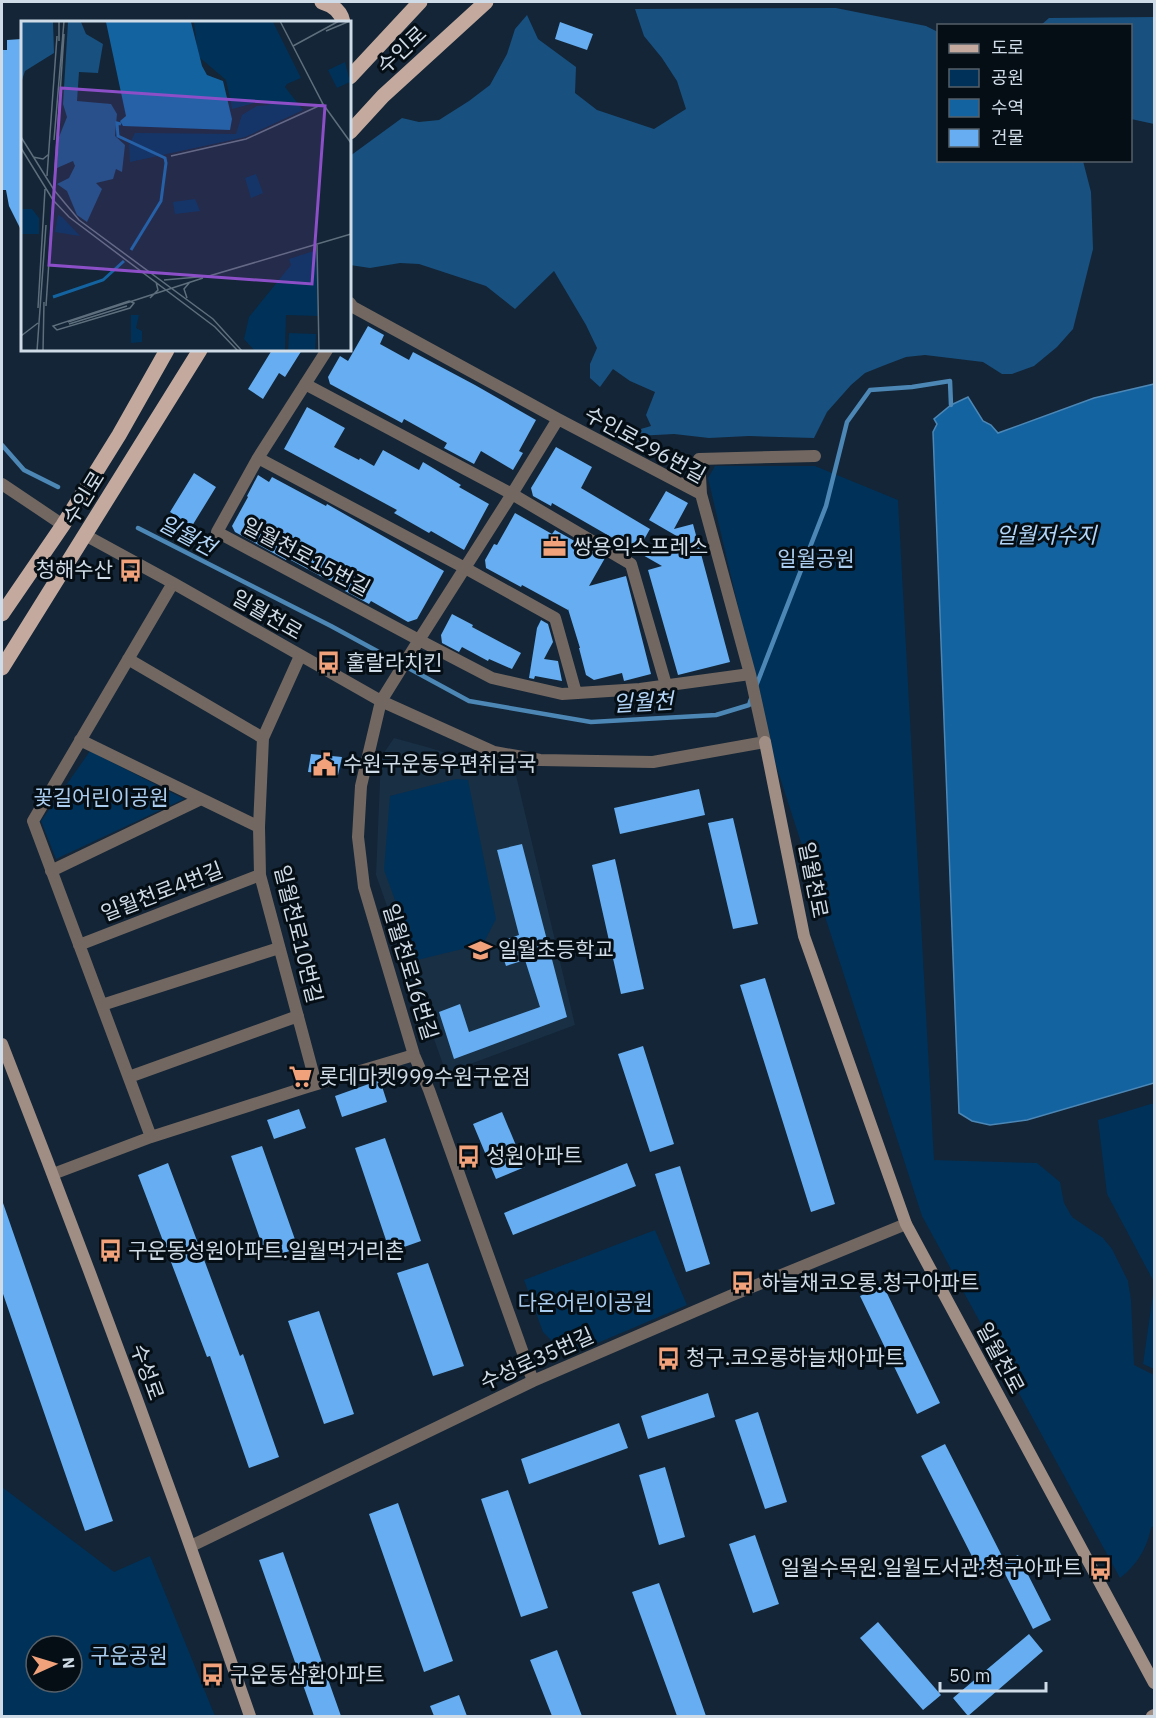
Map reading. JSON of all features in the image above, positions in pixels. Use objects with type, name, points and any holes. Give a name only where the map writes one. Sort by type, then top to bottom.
[{"type":"main road","points":[[322,2],[332,5],[342,16],[343,21]]},
{"type":"main road","name":"수인로","points":[[351,76],[420,2]]},
{"type":"main road","name":"수인로","points":[[351,131],[383,96],[486,2]]},
{"type":"main road","name":"수인로","points":[[2,614],[63,525],[165,351]]},
{"type":"main road","name":"수인로","points":[[2,668],[199,351]]},
{"type":"street","name":"수인로296번길","points":[[351,308],[701,494],[750,674],[765,742]]},
{"type":"street","name":"일월천로15번길","points":[[326,351],[258,458],[217,532],[492,678],[562,694],[640,689],[750,674]]},
{"type":"street","points":[[305,384],[512,494],[630,564],[666,686]]},
{"type":"street","points":[[381,701],[558,418]]},
{"type":"street","points":[[701,494],[699,459],[815,456]]},
{"type":"street","points":[[258,458],[555,618],[576,693]]},
{"type":"street","points":[[2,484],[63,525]]},
{"type":"street","name":"일월천로","points":[[85,535],[381,701],[494,752],[540,760],[653,762],[765,742],[804,936],[906,1224],[1155,1683]]},
{"type":"street","points":[[151,1137],[33,822],[173,583]]},
{"type":"street","name":"일월천로10번길","points":[[300,656],[263,738],[259,827],[260,875],[316,1084]]},
{"type":"street","points":[[128,659],[263,738]]},
{"type":"street","name":"일월천로16번길","points":[[381,701],[361,786],[358,837],[364,887],[414,1055],[429,1090],[534,1381]]},
{"type":"street","points":[[80,740],[259,827]]},
{"type":"street","points":[[51,871],[201,799]]},
{"type":"street","name":"일월천로4번길","points":[[79,945],[260,875]]},
{"type":"street","points":[[102,1005],[279,948]]},
{"type":"street","points":[[129,1077],[298,1016]]},
{"type":"street","name":"수성로","points":[[2,1044],[53,1174],[191,1545],[250,1716]]},
{"type":"street","points":[[53,1174],[151,1137],[414,1055]]},
{"type":"street","name":"수성로35번길","points":[[191,1545],[534,1381],[730,1296],[906,1224]]},
{"type":"shaded area","points":[[836,8],[926,26],[937,32],[937,162],[1083,162],[1091,192],[1093,249],[1073,329],[1057,347],[1034,366],[1012,374],[1002,374],[983,362],[925,355],[906,357],[865,373],[827,412],[814,438],[749,436],[709,438],[674,434],[637,436],[634,431],[651,426],[646,415],[655,392],[630,381],[613,369],[600,387],[590,378],[590,364],[597,348],[554,271],[515,309],[486,286],[419,264],[400,263],[370,268],[351,265],[351,155],[402,118],[419,122],[439,120],[490,85],[507,54],[515,29],[527,15],[538,39],[576,67],[575,93],[597,110],[654,129],[686,109],[677,81],[644,36],[635,9]]},
{"type":"shaded area","points":[[1154,17],[1154,124],[1132,119],[1132,24],[1042,24],[1049,18]]},
{"type":"shaded area","name":"일월초등학교","points":[[394,738],[516,775],[575,1025],[446,1073],[376,875],[381,757]]},
{"type":"green space","name":"일월공원","points":[[715,466],[815,466],[898,500],[934,1160],[1037,1163],[1060,1182],[1064,1203],[1072,1217],[1103,1238],[1112,1249],[1128,1281],[1134,1365],[1154,1375],[1154,1526],[1151,1528],[1140,1556],[1120,1578],[922,1216],[773,756],[708,478]]},
{"type":"green space","name":"꽃길어린이공원","points":[[90,751],[184,799],[56,859],[41,821]]},
{"type":"green space","points":[[456,779],[468,780],[496,919],[483,944],[417,960],[384,870],[390,796]]},
{"type":"green space","points":[[1154,1103],[1154,1282],[1107,1194],[1098,1120]]},
{"type":"green space","name":"다온어린이공원","points":[[655,1230],[687,1305],[567,1356],[543,1332],[524,1280]]},
{"type":"green space","points":[[1154,1287],[1154,1369],[1143,1364]]},
{"type":"green space","name":"구운공원","points":[[2,1487],[114,1572],[150,1556],[215,1716],[2,1716]]},
{"type":"water","name":"일월저수지","points":[[1154,384],[1154,1083],[1027,1120],[990,1125],[972,1121],[959,1113],[933,432],[937,424],[934,419],[951,405],[968,397],[983,421],[991,425],[998,433],[1094,398]]},
{"type":"building","points":[[560,22],[593,34],[587,50],[555,39]]},
{"type":"building","points":[[21,39],[21,230],[9,206],[6,190],[2,190],[2,50],[7,50],[7,40]]},
{"type":"building","points":[[368,326],[384,335],[380,344],[409,360],[413,352],[536,420],[519,451],[523,453],[513,470],[481,451],[474,464],[444,448],[447,443],[404,419],[402,423],[330,384],[328,377],[340,356],[348,361]]},
{"type":"building","points":[[271,351],[301,351],[285,377],[279,373],[263,399],[248,389]]},
{"type":"building","points":[[307,407],[345,428],[334,447],[374,466],[383,450],[419,470],[423,462],[489,504],[464,550],[431,531],[429,533],[394,513],[397,510],[284,449]]},
{"type":"building","points":[[556,447],[592,467],[581,488],[650,529],[637,552],[552,503],[551,506],[533,496],[531,488]]},
{"type":"building","points":[[194,473],[216,487],[192,526],[170,512]]},
{"type":"building","points":[[258,475],[269,482],[272,477],[326,506],[327,504],[444,571],[417,619],[408,622],[371,601],[369,604],[324,577],[287,558],[286,560],[235,532],[232,526]]},
{"type":"building","points":[[666,491],[688,503],[674,529],[693,524],[730,662],[678,675],[648,570],[662,566],[641,554],[687,542],[649,520]]},
{"type":"building","points":[[515,513],[552,534],[555,530],[605,558],[589,586],[626,576],[651,674],[624,681],[622,673],[594,680],[586,675],[568,609],[486,568],[485,560],[494,544],[497,545]]},
{"type":"building","points":[[452,614],[521,653],[512,669],[489,659],[488,661],[462,647],[459,652],[442,643],[441,635]]},
{"type":"building","points":[[541,620],[548,624],[553,642],[544,659],[558,661],[562,681],[535,676],[534,679],[529,678],[537,628]]},
{"type":"building","name":"수원구운동우편취급국","points":[[311,754],[342,757],[338,775],[308,772]]},
{"type":"building","points":[[699,789],[705,815],[620,834],[614,808]]},
{"type":"building","points":[[733,818],[758,924],[733,929],[708,823]]},
{"type":"building","points":[[522,844],[567,1017],[454,1059],[439,1012],[460,1004],[469,1032],[540,1007],[525,960],[506,966],[498,942],[519,935],[497,850]]},
{"type":"building","points":[[615,859],[644,989],[621,994],[592,865]]},
{"type":"building","points":[[765,978],[835,1204],[811,1212],[740,985]]},
{"type":"building","points":[[643,1046],[674,1144],[650,1152],[618,1054]]},
{"type":"building","points":[[380,1080],[387,1102],[342,1117],[335,1096]]},
{"type":"building","points":[[299,1109],[306,1128],[274,1139],[267,1120]]},
{"type":"building","points":[[502,1112],[525,1167],[496,1179],[473,1124]]},
{"type":"building","points":[[385,1138],[421,1241],[390,1252],[355,1148]]},
{"type":"building","points":[[262,1146],[298,1248],[267,1259],[231,1156]]},
{"type":"building","points":[[168,1163],[240,1356],[243,1354],[279,1457],[249,1468],[210,1356],[207,1357],[138,1175]]},
{"type":"building","points":[[627,1163],[636,1186],[513,1235],[504,1213]]},
{"type":"building","points":[[680,1166],[710,1264],[686,1272],[655,1174]]},
{"type":"building","points":[[2,1203],[113,1521],[85,1531],[2,1291]]},
{"type":"building","points":[[428,1263],[464,1366],[433,1376],[397,1273]]},
{"type":"building","points":[[883,1285],[940,1403],[917,1414],[860,1296]]},
{"type":"building","points":[[319,1311],[354,1414],[324,1424],[288,1321]]},
{"type":"building","points":[[708,1393],[715,1417],[648,1439],[641,1416]]},
{"type":"building","points":[[758,1412],[787,1502],[765,1509],[735,1420]]},
{"type":"building","points":[[619,1423],[628,1448],[529,1484],[521,1459]]},
{"type":"building","points":[[945,1444],[1004,1560],[980,1572],[921,1456]]},
{"type":"building","points":[[665,1467],[685,1537],[659,1545],[639,1475]]},
{"type":"building","points":[[508,1490],[548,1608],[521,1617],[481,1499]]},
{"type":"building","points":[[398,1503],[453,1661],[424,1672],[369,1514]]},
{"type":"building","points":[[755,1535],[779,1604],[753,1613],[729,1544]]},
{"type":"building","points":[[283,1552],[341,1716],[314,1716],[259,1560]]},
{"type":"building","points":[[1018,1555],[1051,1620],[1033,1629],[1000,1564]]},
{"type":"building","points":[[659,1583],[706,1716],[677,1716],[632,1592]]},
{"type":"building","points":[[878,1622],[941,1695],[923,1710],[860,1638]]},
{"type":"building","points":[[1029,1634],[1043,1651],[968,1716],[953,1698]]},
{"type":"building","points":[[557,1650],[582,1716],[552,1716],[530,1660]]},
{"type":"building","points":[[459,1695],[467,1716],[434,1716],[430,1706]]},
{"type":"waterway","name":"일월천","points":[[756,686],[826,506],[847,422],[870,390],[950,381],[951,405]]},
{"type":"waterway","name":"일월천","points":[[2,445],[24,470],[58,487]]},
{"type":"waterway","name":"일월천","points":[[138,528],[331,626],[469,701],[591,722],[716,715],[749,705],[752,696]]},
{"type":"place","name":"쌍용익스프레스","points":[[555,547]]},
{"type":"place","name":"청해수산","points":[[131,570]]},
{"type":"place","name":"훌랄라치킨","points":[[328,663]]},
{"type":"place","name":"수원구운동우편취급국","points":[[325,764]]},
{"type":"place","name":"일월초등학교","points":[[480,950]]},
{"type":"place","name":"롯데마켓999수원구운점","points":[[301,1077]]},
{"type":"place","name":"성원아파트","points":[[468,1156]]},
{"type":"place","name":"구운동성원아파트.일월먹거리촌","points":[[110,1251]]},
{"type":"place","name":"하늘채코오롱.청구아파트","points":[[743,1283]]},
{"type":"place","name":"청구.코오롱하늘채아파트","points":[[668,1358]]},
{"type":"place","name":"일월수목원.일월도서관.청구아파트","points":[[1100,1568]]},
{"type":"place","name":"구운동삼환아파트","points":[[212,1675]]}]
